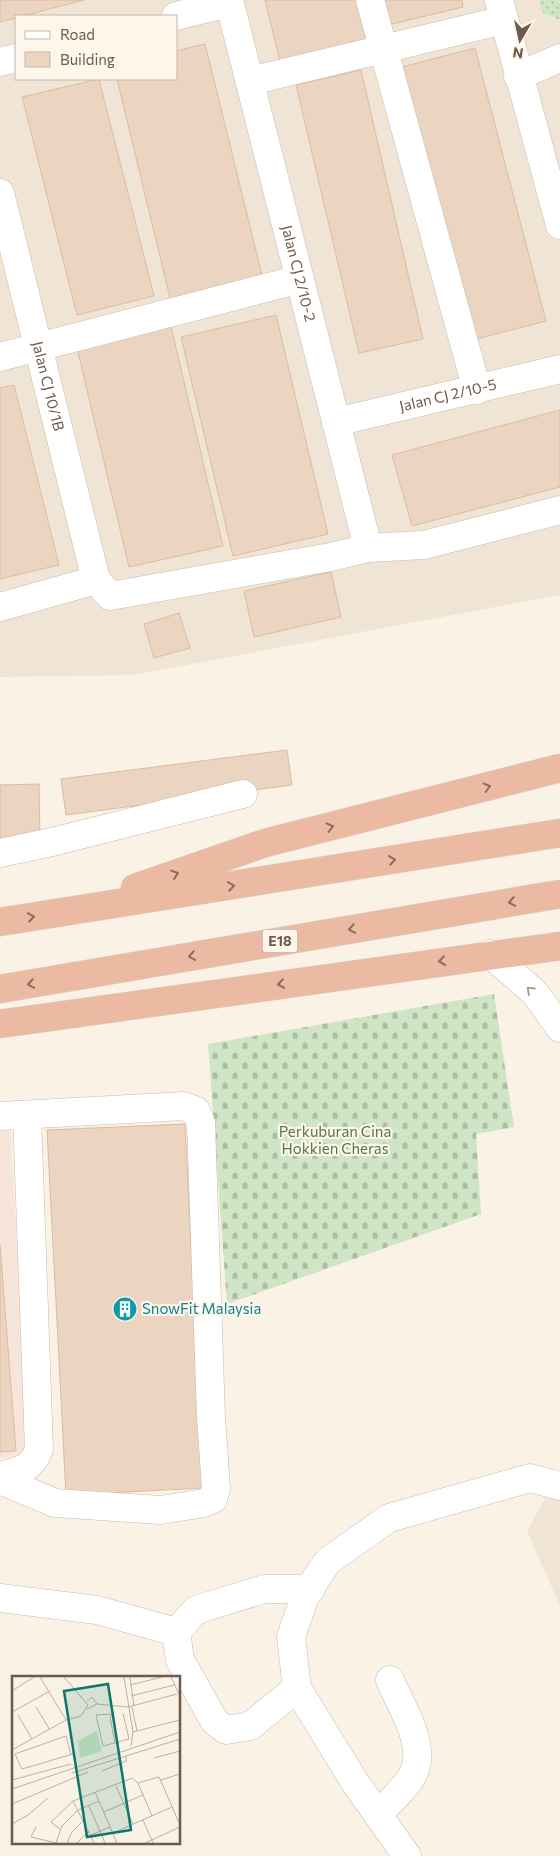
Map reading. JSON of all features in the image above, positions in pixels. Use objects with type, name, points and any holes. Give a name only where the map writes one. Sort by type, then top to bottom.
[{"type":"highway","points":[[62,913],[265,843],[560,768]]},
{"type":"highway","points":[[0,922],[560,833]]},
{"type":"highway","name":"E18","points":[[0,989],[560,894]]},
{"type":"highway","points":[[0,1024],[490,954],[560,946]]},
{"type":"street","points":[[370,0],[477,390]]},
{"type":"street","points":[[178,15],[229,1]]},
{"type":"street","name":"Jalan CJ 2/10-2","points":[[229,1],[368,548]]},
{"type":"street","points":[[250,81],[382,49],[502,10],[518,76],[559,221]]},
{"type":"street","points":[[0,62],[15,58]]},
{"type":"street","points":[[518,76],[560,58]]},
{"type":"street","name":"Jalan CJ 10/1B","points":[[0,193],[96,580]]},
{"type":"street","points":[[0,357],[300,279]]},
{"type":"street","name":"Jalan CJ 2/10-5","points":[[336,422],[560,369]]},
{"type":"street","points":[[0,607],[96,580],[110,596],[331,557],[368,548],[424,545],[560,510]]},
{"type":"street","points":[[0,853],[52,842],[243,794]]},
{"type":"street","points":[[490,954],[535,993],[560,1028]]},
{"type":"street","points":[[0,1116],[184,1106],[196,1111],[201,1123],[211,1417],[216,1488],[212,1499],[204,1504],[161,1510],[54,1503],[0,1480]]},
{"type":"street","points":[[0,1476],[24,1469],[34,1462],[39,1449],[27,1114]]},
{"type":"street","points":[[407,1856],[356,1784],[297,1688],[291,1636],[306,1593],[311,1589],[328,1561],[389,1518],[530,1478],[560,1486]]},
{"type":"street","points":[[176,1632],[196,1610],[264,1589],[311,1589]]},
{"type":"street","points":[[0,1598],[97,1610],[176,1632]]},
{"type":"street","points":[[176,1632],[180,1660],[215,1722],[226,1730],[250,1726],[297,1688]]},
{"type":"street","points":[[379,1814],[413,1776],[418,1756],[414,1736],[390,1680]]},
{"type":"shaded area","points":[[0,0],[560,0],[560,595],[133,675],[0,677]]},
{"type":"shaded area","points":[[10,1123],[29,1456],[0,1458],[0,1124]]},
{"type":"shaded area","points":[[560,1472],[560,1606],[527,1531]]},
{"type":"green space","points":[[539,0],[560,0],[560,20],[543,13]]},
{"type":"green space","name":"Perkuburan Cina Hokkien Cheras","points":[[494,994],[514,1127],[476,1134],[481,1214],[227,1304],[208,1044]]},
{"type":"building","points":[[0,0],[84,0],[27,15],[15,15],[15,18],[0,22]]},
{"type":"building","points":[[265,0],[356,0],[366,39],[280,61]]},
{"type":"building","points":[[382,0],[462,0],[463,7],[388,25]]},
{"type":"building","points":[[205,44],[263,279],[171,302],[117,80],[178,80],[178,51]]},
{"type":"building","points":[[475,48],[546,321],[469,341],[398,68]]},
{"type":"building","points":[[361,70],[423,339],[359,353],[296,85]]},
{"type":"building","points":[[99,80],[154,296],[77,315],[22,97]]},
{"type":"building","points":[[276,315],[328,534],[233,556],[181,337]]},
{"type":"building","points":[[171,327],[223,546],[129,567],[77,348]]},
{"type":"building","points":[[14,385],[59,565],[0,579],[0,388]]},
{"type":"building","points":[[560,410],[560,487],[412,526],[392,455]]},
{"type":"building","points":[[331,572],[341,617],[254,637],[244,591]]},
{"type":"building","points":[[179,613],[190,648],[154,658],[144,624]]},
{"type":"building","points":[[287,750],[292,785],[66,815],[61,779]]},
{"type":"building","points":[[39,784],[40,841],[0,842],[0,785]]},
{"type":"building","name":"SnowFit Malaysia","points":[[185,1124],[203,1488],[66,1495],[47,1130]]},
{"type":"building","points":[[0,1245],[16,1451],[0,1452]]},
{"type":"place","name":"SnowFit Malaysia","points":[[125,1309]]}]
